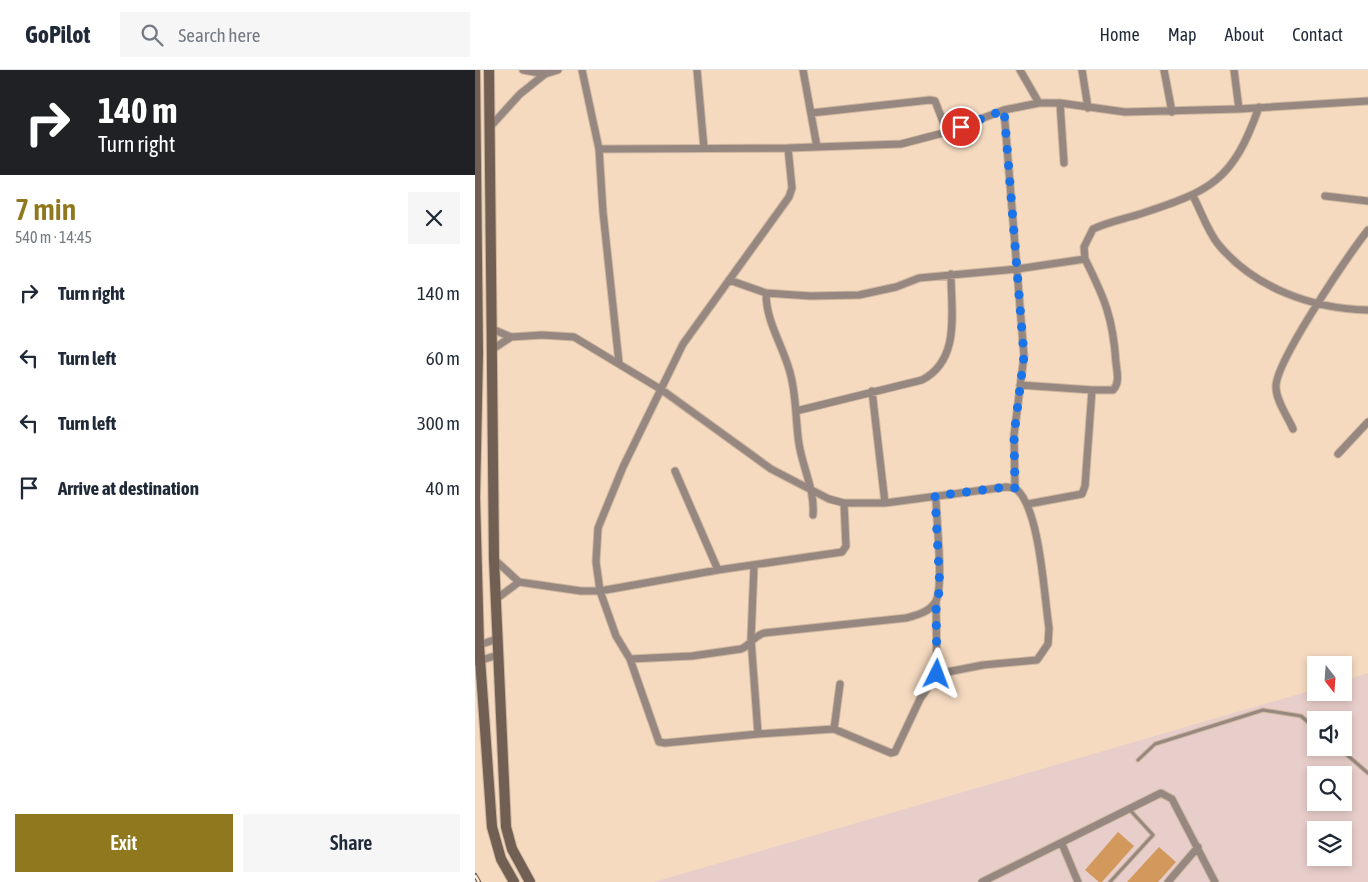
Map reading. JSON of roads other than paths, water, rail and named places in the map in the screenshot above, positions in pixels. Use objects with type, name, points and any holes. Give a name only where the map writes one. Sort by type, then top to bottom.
[{"type":"main road","points":[[475,70],[478,195],[475,498],[477,646],[483,697],[494,839],[501,858],[514,882]]},
{"type":"main road","points":[[489,70],[492,194],[494,558],[497,655],[506,827],[511,849],[530,882]]},
{"type":"main road","points":[[478,195],[492,194]]},
{"type":"main road","points":[[477,381],[492,380]]},
{"type":"main road","points":[[475,683],[483,697]]},
{"type":"street","points":[[523,70],[545,74]]},
{"type":"street","points":[[490,127],[521,94],[545,74],[558,70]]},
{"type":"street","points":[[582,70],[599,149],[603,212],[619,363]]},
{"type":"street","points":[[697,70],[704,148]]},
{"type":"street","points":[[803,70],[817,147]]},
{"type":"street","points":[[1020,70],[1039,103]]},
{"type":"street","points":[[1082,70],[1088,108]]},
{"type":"street","points":[[1164,70],[1172,112]]},
{"type":"street","points":[[1234,70],[1239,108]]},
{"type":"street","points":[[811,113],[930,100],[935,101],[938,106],[947,132]]},
{"type":"street","points":[[599,149],[789,148],[901,144],[947,132],[1004,110],[1039,103],[1059,103],[1125,112],[1172,112],[1368,101]]},
{"type":"street","points":[[1059,103],[1064,163]]},
{"type":"street","points":[[1020,385],[1110,391],[1116,387],[1118,379],[1114,331],[1109,311],[1085,259],[1084,246],[1093,229],[1193,196],[1225,173],[1239,157],[1259,107]]},
{"type":"street","points":[[1004,110],[1024,356],[1014,435],[1015,488]]},
{"type":"street","points":[[789,148],[791,188],[789,197],[683,344],[623,467],[598,528],[597,562],[600,591],[619,644],[630,659],[659,742],[834,729],[891,753],[895,752],[920,699],[937,674],[936,601],[940,590],[935,496]]},
{"type":"street","points":[[1193,196],[1217,243],[1231,258],[1288,295],[1317,304],[1349,310],[1368,310]]},
{"type":"street","points":[[1325,196],[1368,201]]},
{"type":"street","points":[[1293,429],[1278,396],[1276,382],[1317,304],[1340,267],[1368,230]]},
{"type":"street","points":[[729,280],[766,293],[811,296],[859,295],[895,287],[919,278],[1017,269],[1085,259]]},
{"type":"street","points":[[797,411],[922,380],[934,374],[944,362],[949,348],[951,335],[951,274]]},
{"type":"street","points":[[766,293],[767,314],[790,371],[796,396],[799,446],[814,499],[813,515]]},
{"type":"street","points":[[492,329],[511,337],[574,338],[619,363],[661,390],[771,469],[812,490],[844,503],[885,503],[1006,487],[1015,488],[1021,492],[1034,518],[1049,628],[1048,644],[1037,660],[983,665],[937,674]]},
{"type":"street","points":[[493,349],[511,337]]},
{"type":"street","points":[[1028,504],[1082,494],[1085,486],[1092,390]]},
{"type":"street","points":[[872,391],[885,503]]},
{"type":"street","points":[[1338,454],[1368,422]]},
{"type":"street","points":[[675,471],[718,570]]},
{"type":"street","points":[[494,558],[519,582],[581,591],[600,591],[718,570],[755,566],[845,551],[847,546],[844,503]]},
{"type":"street","points":[[755,566],[751,639],[758,734]]},
{"type":"street","points":[[495,600],[519,582]]},
{"type":"street","points":[[630,659],[734,651],[746,647],[751,639],[764,633],[906,618],[928,609],[936,601]]},
{"type":"street","points":[[477,646],[497,639]]},
{"type":"street","points":[[478,661],[497,655]]},
{"type":"street","points":[[834,729],[840,684]]},
{"type":"street","points":[[982,882],[1062,844],[1161,793],[1168,795],[1172,799],[1215,882]]},
{"type":"street","points":[[1062,844],[1078,882]]},
{"type":"street","points":[[1168,882],[1198,847]]},
{"type":"lane","points":[[1138,760],[1155,744],[1263,710],[1301,716],[1307,721]]},
{"type":"lane","points":[[1349,756],[1368,772]]},
{"type":"lane","points":[[1110,882],[1153,835],[1130,810]]},
{"type":"railway","points":[[475,875],[479,882]]}]
